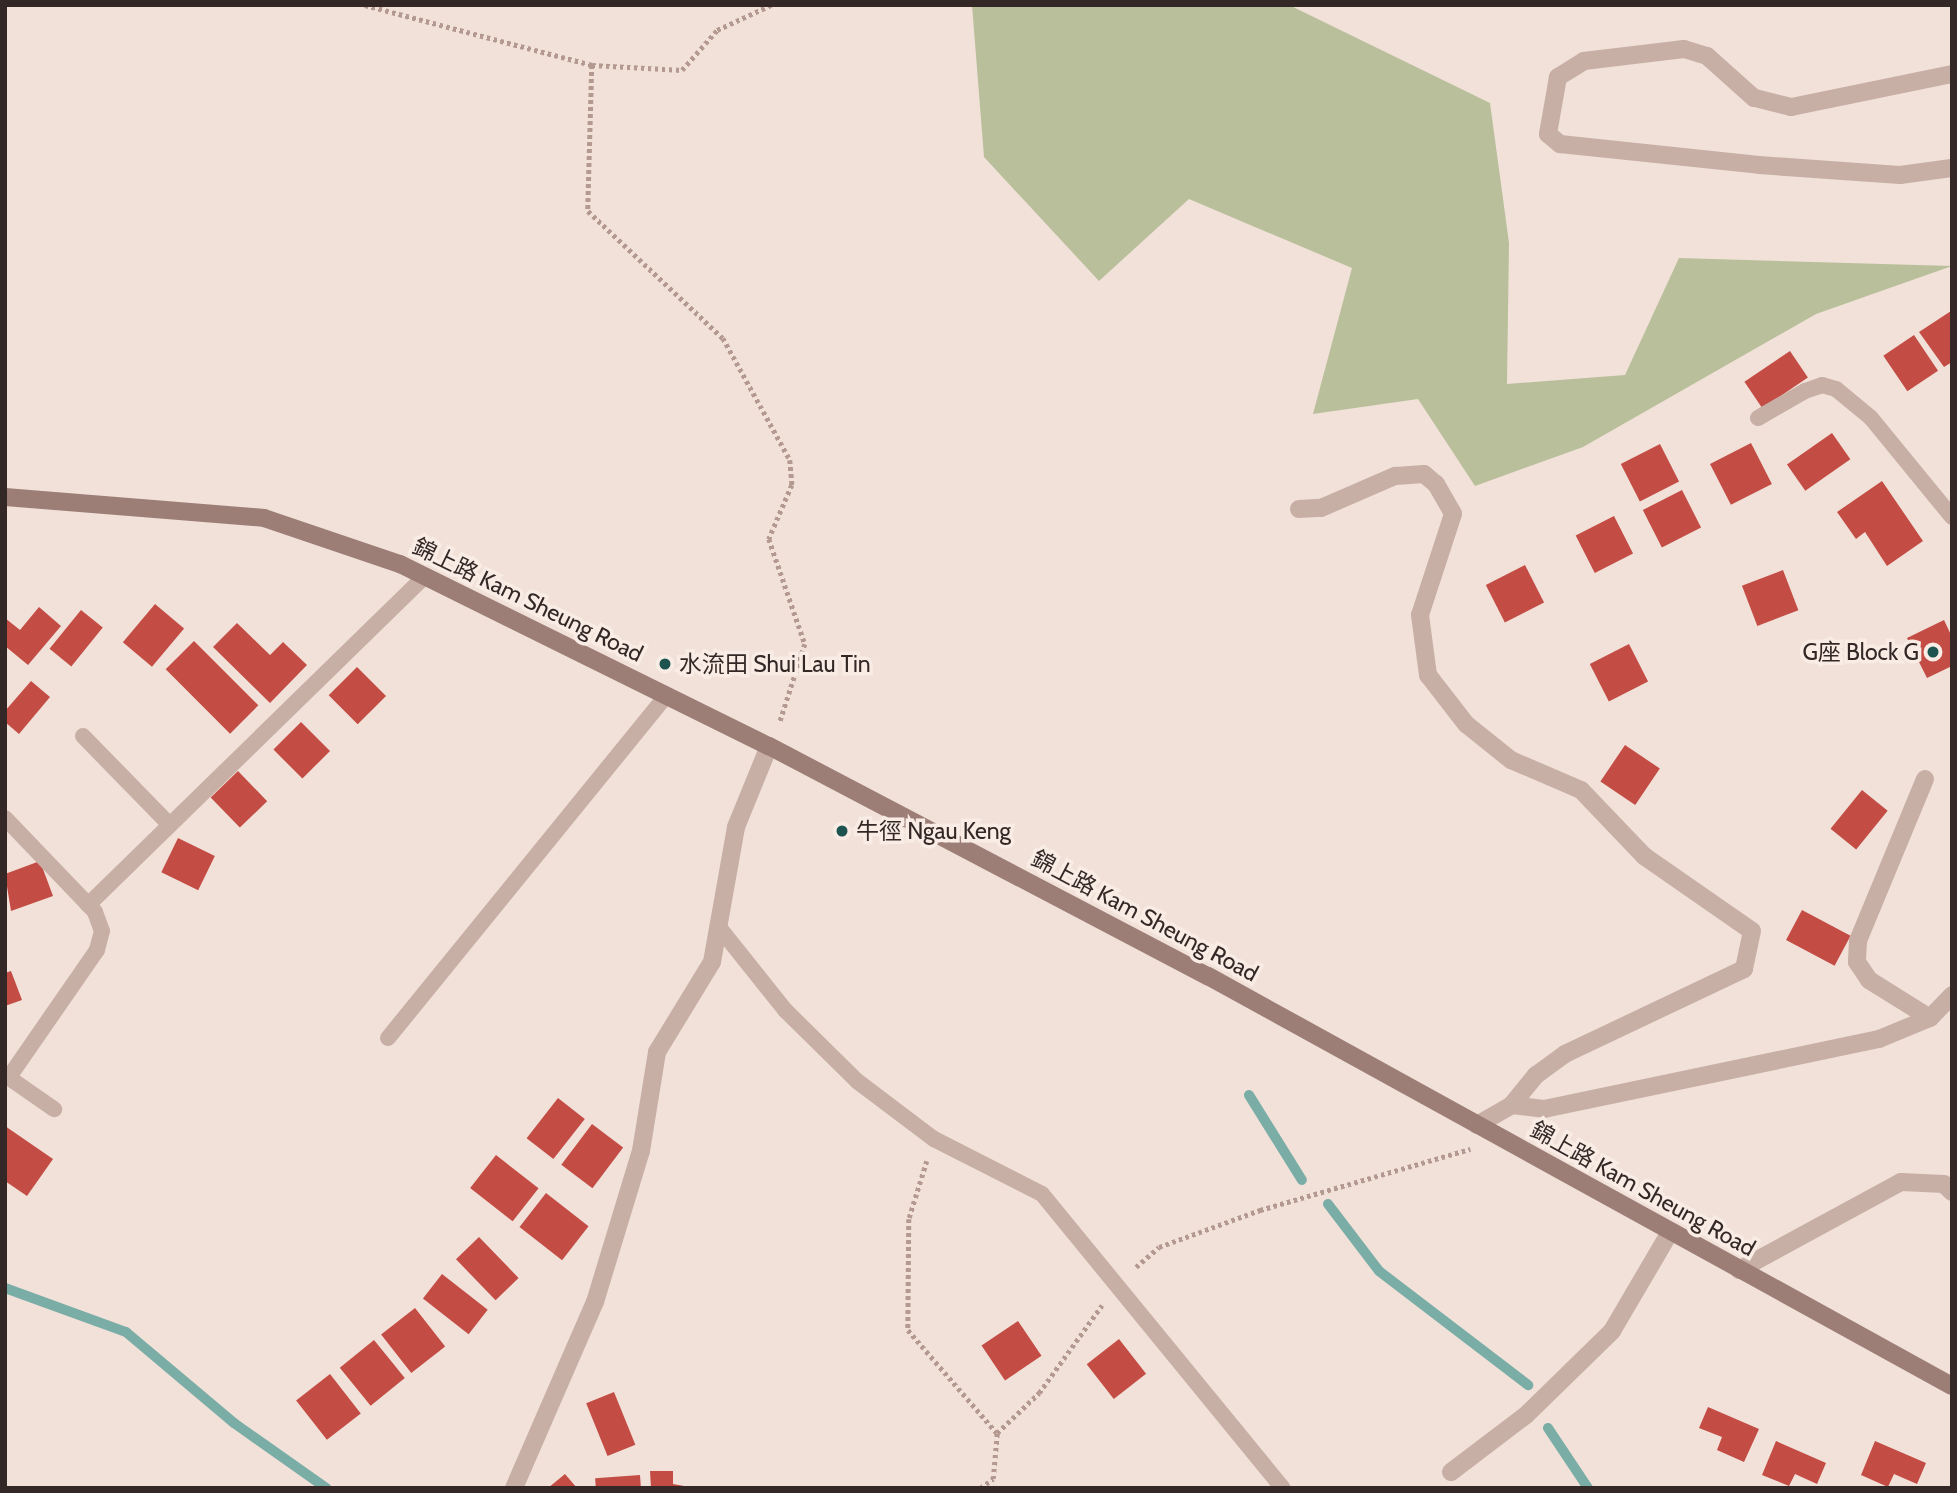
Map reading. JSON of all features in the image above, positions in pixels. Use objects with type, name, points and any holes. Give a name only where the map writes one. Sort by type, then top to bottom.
[{"type":"main road","name":"錦上路 Kam Sheung Road","points":[[5,498],[264,518],[425,576],[769,746],[1477,1125],[1952,1386]]},
{"type":"street","points":[[1952,74],[1791,107],[1754,97],[1707,56],[1684,49],[1584,61],[1558,77],[1548,134],[1560,144],[1759,165],[1900,175],[1952,168]]},
{"type":"street","points":[[1299,509],[1321,508],[1395,476],[1424,474],[1436,484],[1452,514],[1420,615],[1428,675],[1466,724],[1511,760],[1581,790],[1644,856],[1752,931],[1744,969],[1565,1054],[1536,1075],[1512,1105],[1477,1125]]},
{"type":"street","points":[[513,1488],[595,1301],[641,1151],[657,1052],[712,962],[736,827],[769,746]]},
{"type":"street","points":[[1925,779],[1858,941],[1857,962],[1869,980],[1930,1017]]},
{"type":"street","points":[[1512,1105],[1544,1109],[1880,1039],[1930,1017],[1952,995]]},
{"type":"street","points":[[1740,1270],[1901,1182],[1944,1184],[1952,1192]]},
{"type":"street","points":[[1451,1472],[1526,1415],[1612,1331],[1670,1232]]},
{"type":"lane","points":[[1758,418],[1805,391],[1836,389],[1871,418],[1952,517]]},
{"type":"lane","points":[[88,905],[425,576]]},
{"type":"lane","points":[[388,1038],[666,695]]},
{"type":"lane","points":[[83,736],[170,825]]},
{"type":"lane","points":[[5,818],[88,905],[102,931],[97,950],[7,1076],[54,1109]]},
{"type":"lane","points":[[718,926],[825,1051],[934,1139],[1042,1194],[1118,1283],[1283,1488]]},
{"type":"path","points":[[365,5],[592,65],[682,70],[717,30],[771,5]]},
{"type":"path","points":[[592,65],[588,211],[723,338],[790,460],[792,485],[769,539],[806,644],[794,693],[769,746]]},
{"type":"path","points":[[980,1488],[993,1479],[997,1433],[1039,1393],[1118,1283],[1159,1247],[1260,1210],[1468,1153],[1477,1125]]},
{"type":"path","points":[[934,1139],[909,1219],[908,1330],[997,1433]]},
{"type":"green space","points":[[972,5],[1289,5],[1490,103],[1509,243],[1507,384],[1625,375],[1679,258],[1952,266],[1816,314],[1583,447],[1475,486],[1418,399],[1313,414],[1352,268],[1189,199],[1099,281],[984,157]]},
{"type":"building","points":[[1951,311],[1952,362],[1944,367],[1919,332]]},
{"type":"building","points":[[1914,335],[1938,371],[1907,391],[1883,356]]},
{"type":"building","points":[[1790,351],[1808,378],[1762,408],[1744,382]]},
{"type":"building","points":[[1832,433],[1850,459],[1805,491],[1787,465]]},
{"type":"building","points":[[1751,443],[1772,484],[1731,505],[1710,464]]},
{"type":"building","points":[[1660,444],[1679,481],[1640,501],[1621,464]]},
{"type":"building","points":[[1882,481],[1923,541],[1887,566],[1865,532],[1856,539],[1837,512]]},
{"type":"building","points":[[1682,490],[1701,527],[1662,547],[1643,510]]},
{"type":"building","points":[[1614,516],[1633,553],[1595,573],[1576,536]]},
{"type":"building","points":[[1525,565],[1544,602],[1505,622],[1486,585]]},
{"type":"building","points":[[1783,570],[1798,610],[1757,626],[1742,586]]},
{"type":"building","points":[[155,604],[184,628],[152,667],[123,642]]},
{"type":"building","points":[[39,607],[61,626],[28,665],[5,646],[5,618],[20,630]]},
{"type":"building","points":[[81,610],[103,628],[71,666],[50,649]]},
{"type":"building","name":"G座 Block G","points":[[1944,620],[1952,637],[1952,666],[1927,678],[1907,638]]},
{"type":"building","points":[[237,623],[270,655],[283,642],[307,665],[270,703],[213,647]]},
{"type":"building","points":[[194,641],[258,705],[230,734],[166,669]]},
{"type":"building","points":[[1629,644],[1648,681],[1609,701],[1590,664]]},
{"type":"building","points":[[357,667],[386,696],[358,724],[329,695]]},
{"type":"building","points":[[31,681],[50,697],[19,734],[5,722],[5,711]]},
{"type":"building","points":[[301,722],[330,751],[302,779],[273,750]]},
{"type":"building","points":[[1625,745],[1660,768],[1635,805],[1600,781]]},
{"type":"building","points":[[238,771],[267,801],[240,828],[211,797]]},
{"type":"building","points":[[1862,790],[1888,811],[1856,850],[1831,829]]},
{"type":"building","points":[[178,838],[215,856],[198,890],[161,872]]},
{"type":"building","points":[[40,861],[53,896],[11,911],[5,874]]},
{"type":"building","points":[[1802,910],[1851,936],[1835,966],[1786,940]]},
{"type":"building","points":[[11,971],[22,1000],[5,1006],[5,973]]},
{"type":"building","points":[[558,1098],[585,1119],[553,1159],[527,1138]]},
{"type":"building","points":[[592,1124],[623,1147],[592,1188],[561,1165]]},
{"type":"building","points":[[5,1126],[53,1159],[27,1196],[5,1181]]},
{"type":"building","points":[[496,1155],[539,1188],[513,1221],[470,1188]]},
{"type":"building","points":[[546,1193],[589,1226],[562,1260],[520,1227]]},
{"type":"building","points":[[479,1237],[519,1278],[496,1300],[456,1259]]},
{"type":"building","points":[[442,1274],[488,1310],[469,1334],[423,1298]]},
{"type":"building","points":[[415,1308],[445,1347],[411,1373],[381,1334]]},
{"type":"building","points":[[1018,1321],[1041,1356],[1005,1380],[982,1346]]},
{"type":"building","points":[[1119,1339],[1146,1374],[1114,1399],[1087,1364]]},
{"type":"building","points":[[374,1340],[405,1378],[371,1406],[340,1368]]},
{"type":"building","points":[[330,1374],[361,1413],[327,1440],[296,1400]]},
{"type":"building","points":[[614,1392],[635,1445],[608,1456],[586,1403]]},
{"type":"building","points":[[1708,1407],[1759,1429],[1744,1462],[1717,1450],[1722,1437],[1699,1428]]},
{"type":"building","points":[[1776,1441],[1826,1463],[1817,1484],[1795,1474],[1789,1486],[1762,1475]]},
{"type":"building","points":[[1875,1441],[1926,1463],[1917,1484],[1894,1474],[1888,1487],[1861,1475]]},
{"type":"building","points":[[650,1471],[673,1471],[673,1484],[695,1488],[651,1488]]},
{"type":"building","points":[[565,1474],[577,1488],[548,1488]]},
{"type":"building","points":[[640,1475],[641,1488],[596,1488],[595,1478]]},
{"type":"waterway","points":[[1249,1095],[1302,1180]]},
{"type":"waterway","points":[[1328,1204],[1379,1271],[1528,1385]]},
{"type":"waterway","points":[[5,1288],[126,1332],[234,1423],[326,1488]]},
{"type":"waterway","points":[[1548,1428],[1588,1488]]},
{"type":"place","name":"G座 Block G","points":[[1933,652]]},
{"type":"place","name":"水流田 Shui Lau Tin","points":[[665,664]]},
{"type":"place","name":"牛徑 Ngau Keng","points":[[842,831]]}]
